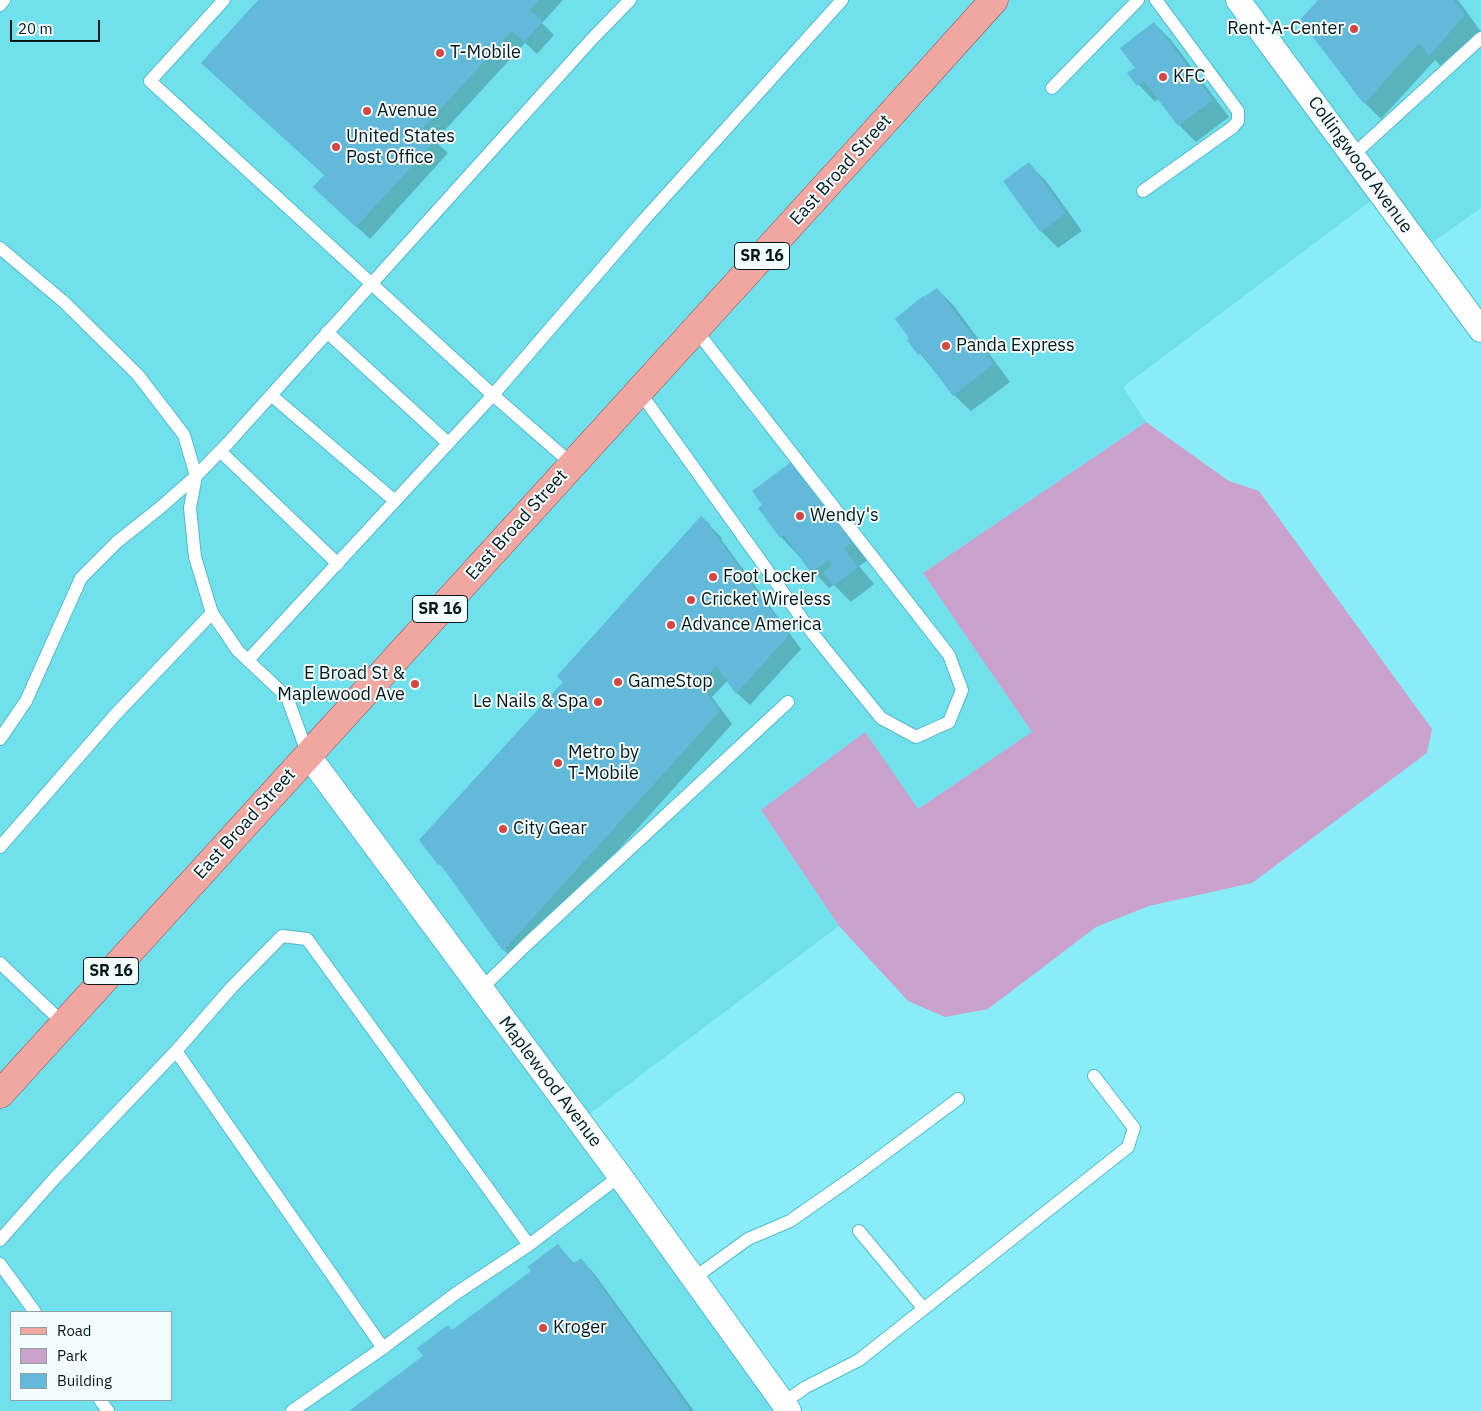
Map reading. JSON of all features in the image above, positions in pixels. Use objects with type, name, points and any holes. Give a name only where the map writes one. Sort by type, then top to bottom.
[{"type":"main road","name":"East Broad Street","points":[[0,1094],[994,0]]},
{"type":"street","name":"Collingwood Avenue","points":[[1238,0],[1481,330]]},
{"type":"street","name":"Maplewood Avenue","points":[[308,755],[620,1176],[786,1407]]},
{"type":"lane","points":[[0,5],[4,0]]},
{"type":"lane","points":[[224,0],[150,81],[572,464]]},
{"type":"lane","points":[[0,739],[26,701],[81,578],[117,542],[161,507],[196,476],[220,451],[592,39],[630,0]]},
{"type":"lane","points":[[248,660],[493,394],[642,222],[842,0]]},
{"type":"lane","points":[[1052,88],[1138,0]]},
{"type":"lane","points":[[1143,191],[1233,127],[1238,120],[1238,111],[1156,0]]},
{"type":"lane","points":[[1352,156],[1481,38]]},
{"type":"lane","points":[[0,248],[64,302],[138,375],[184,434],[196,476],[190,508],[195,557],[212,613],[238,651],[287,697],[308,755]]},
{"type":"lane","points":[[639,391],[813,634],[881,718],[916,737],[949,722],[962,690],[949,655],[695,329]]},
{"type":"lane","points":[[327,332],[448,443]]},
{"type":"lane","points":[[271,395],[395,501]]},
{"type":"lane","points":[[220,451],[338,564]]},
{"type":"lane","points":[[0,847],[115,715],[212,613]]},
{"type":"lane","points":[[481,989],[788,702]]},
{"type":"lane","points":[[0,1240],[54,1178],[176,1051],[232,987],[282,936],[307,939],[528,1245]]},
{"type":"lane","points":[[0,963],[63,1023]]},
{"type":"lane","points":[[176,1051],[383,1348]]},
{"type":"lane","points":[[786,1407],[806,1387],[859,1360],[1128,1147],[1134,1128],[1094,1076]]},
{"type":"lane","points":[[694,1278],[748,1240],[790,1221],[856,1175],[958,1099]]},
{"type":"lane","points":[[292,1411],[383,1348],[455,1294],[528,1245],[620,1176]]},
{"type":"lane","points":[[859,1231],[924,1309]]},
{"type":"lane","points":[[0,1264],[34,1311]]},
{"type":"shaded area","points":[[0,0],[1481,0],[1481,208],[1419,252],[1376,197],[1123,387],[1146,422],[923,573],[1033,732],[918,809],[761,810],[839,926],[580,1121],[791,1411],[0,1411]]},
{"type":"green space","points":[[1146,422],[1229,481],[1259,491],[1432,729],[1427,753],[1252,883],[1149,906],[1096,927],[988,1009],[945,1017],[908,1001],[839,926],[761,810],[865,732],[918,809],[1032,732],[923,573]]},
{"type":"building","points":[[258,0],[539,0],[530,10],[543,22],[524,42],[512,31],[423,128],[436,140],[356,227],[313,187],[324,175],[201,63]]},
{"type":"building","points":[[1318,0],[1454,0],[1465,15],[1429,56],[1419,43],[1364,104],[1300,20]]},
{"type":"building","name":"KFC","points":[[1154,22],[1213,100],[1178,126],[1144,81],[1137,86],[1127,73],[1135,68],[1120,48]]},
{"type":"building","points":[[1029,162],[1066,213],[1040,232],[1003,181]]},
{"type":"building","name":"Panda Express","points":[[937,288],[994,364],[953,396],[921,353],[918,355],[907,340],[909,338],[895,319],[923,296]]},
{"type":"building","name":"Wendy's","points":[[794,460],[842,524],[840,526],[852,542],[844,549],[858,567],[833,586],[823,572],[832,565],[828,560],[811,573],[784,535],[780,538],[758,508],[762,505],[752,491]]},
{"type":"building","points":[[701,516],[710,524],[709,526],[789,635],[736,694],[716,666],[700,683],[720,711],[503,951],[440,864],[438,865],[419,840],[563,682],[557,676]]},
{"type":"building","name":"Kroger","points":[[558,1244],[573,1264],[581,1258],[691,1411],[349,1411],[423,1356],[417,1348],[448,1325],[452,1330],[531,1271],[527,1267]]},
{"type":"place","name":"Rent-A-Center","points":[[1354,29]]},
{"type":"place","name":"T-Mobile","points":[[440,53]]},
{"type":"place","name":"KFC","points":[[1163,77]]},
{"type":"place","name":"Avenue","points":[[367,111]]},
{"type":"place","name":"United States Post Office","points":[[336,147]]},
{"type":"place","name":"Panda Express","points":[[946,346]]},
{"type":"place","name":"Wendy's","points":[[800,516]]},
{"type":"place","name":"Foot Locker","points":[[713,577]]},
{"type":"place","name":"Cricket Wireless","points":[[691,600]]},
{"type":"place","name":"Advance America","points":[[671,625]]},
{"type":"place","name":"GameStop","points":[[618,682]]},
{"type":"place","name":"E Broad St & Maplewood Ave","points":[[415,684]]},
{"type":"place","name":"Le Nails & Spa","points":[[598,702]]},
{"type":"place","name":"Metro by T-Mobile","points":[[558,763]]},
{"type":"place","name":"City Gear","points":[[503,829]]},
{"type":"place","name":"Kroger","points":[[543,1328]]}]
